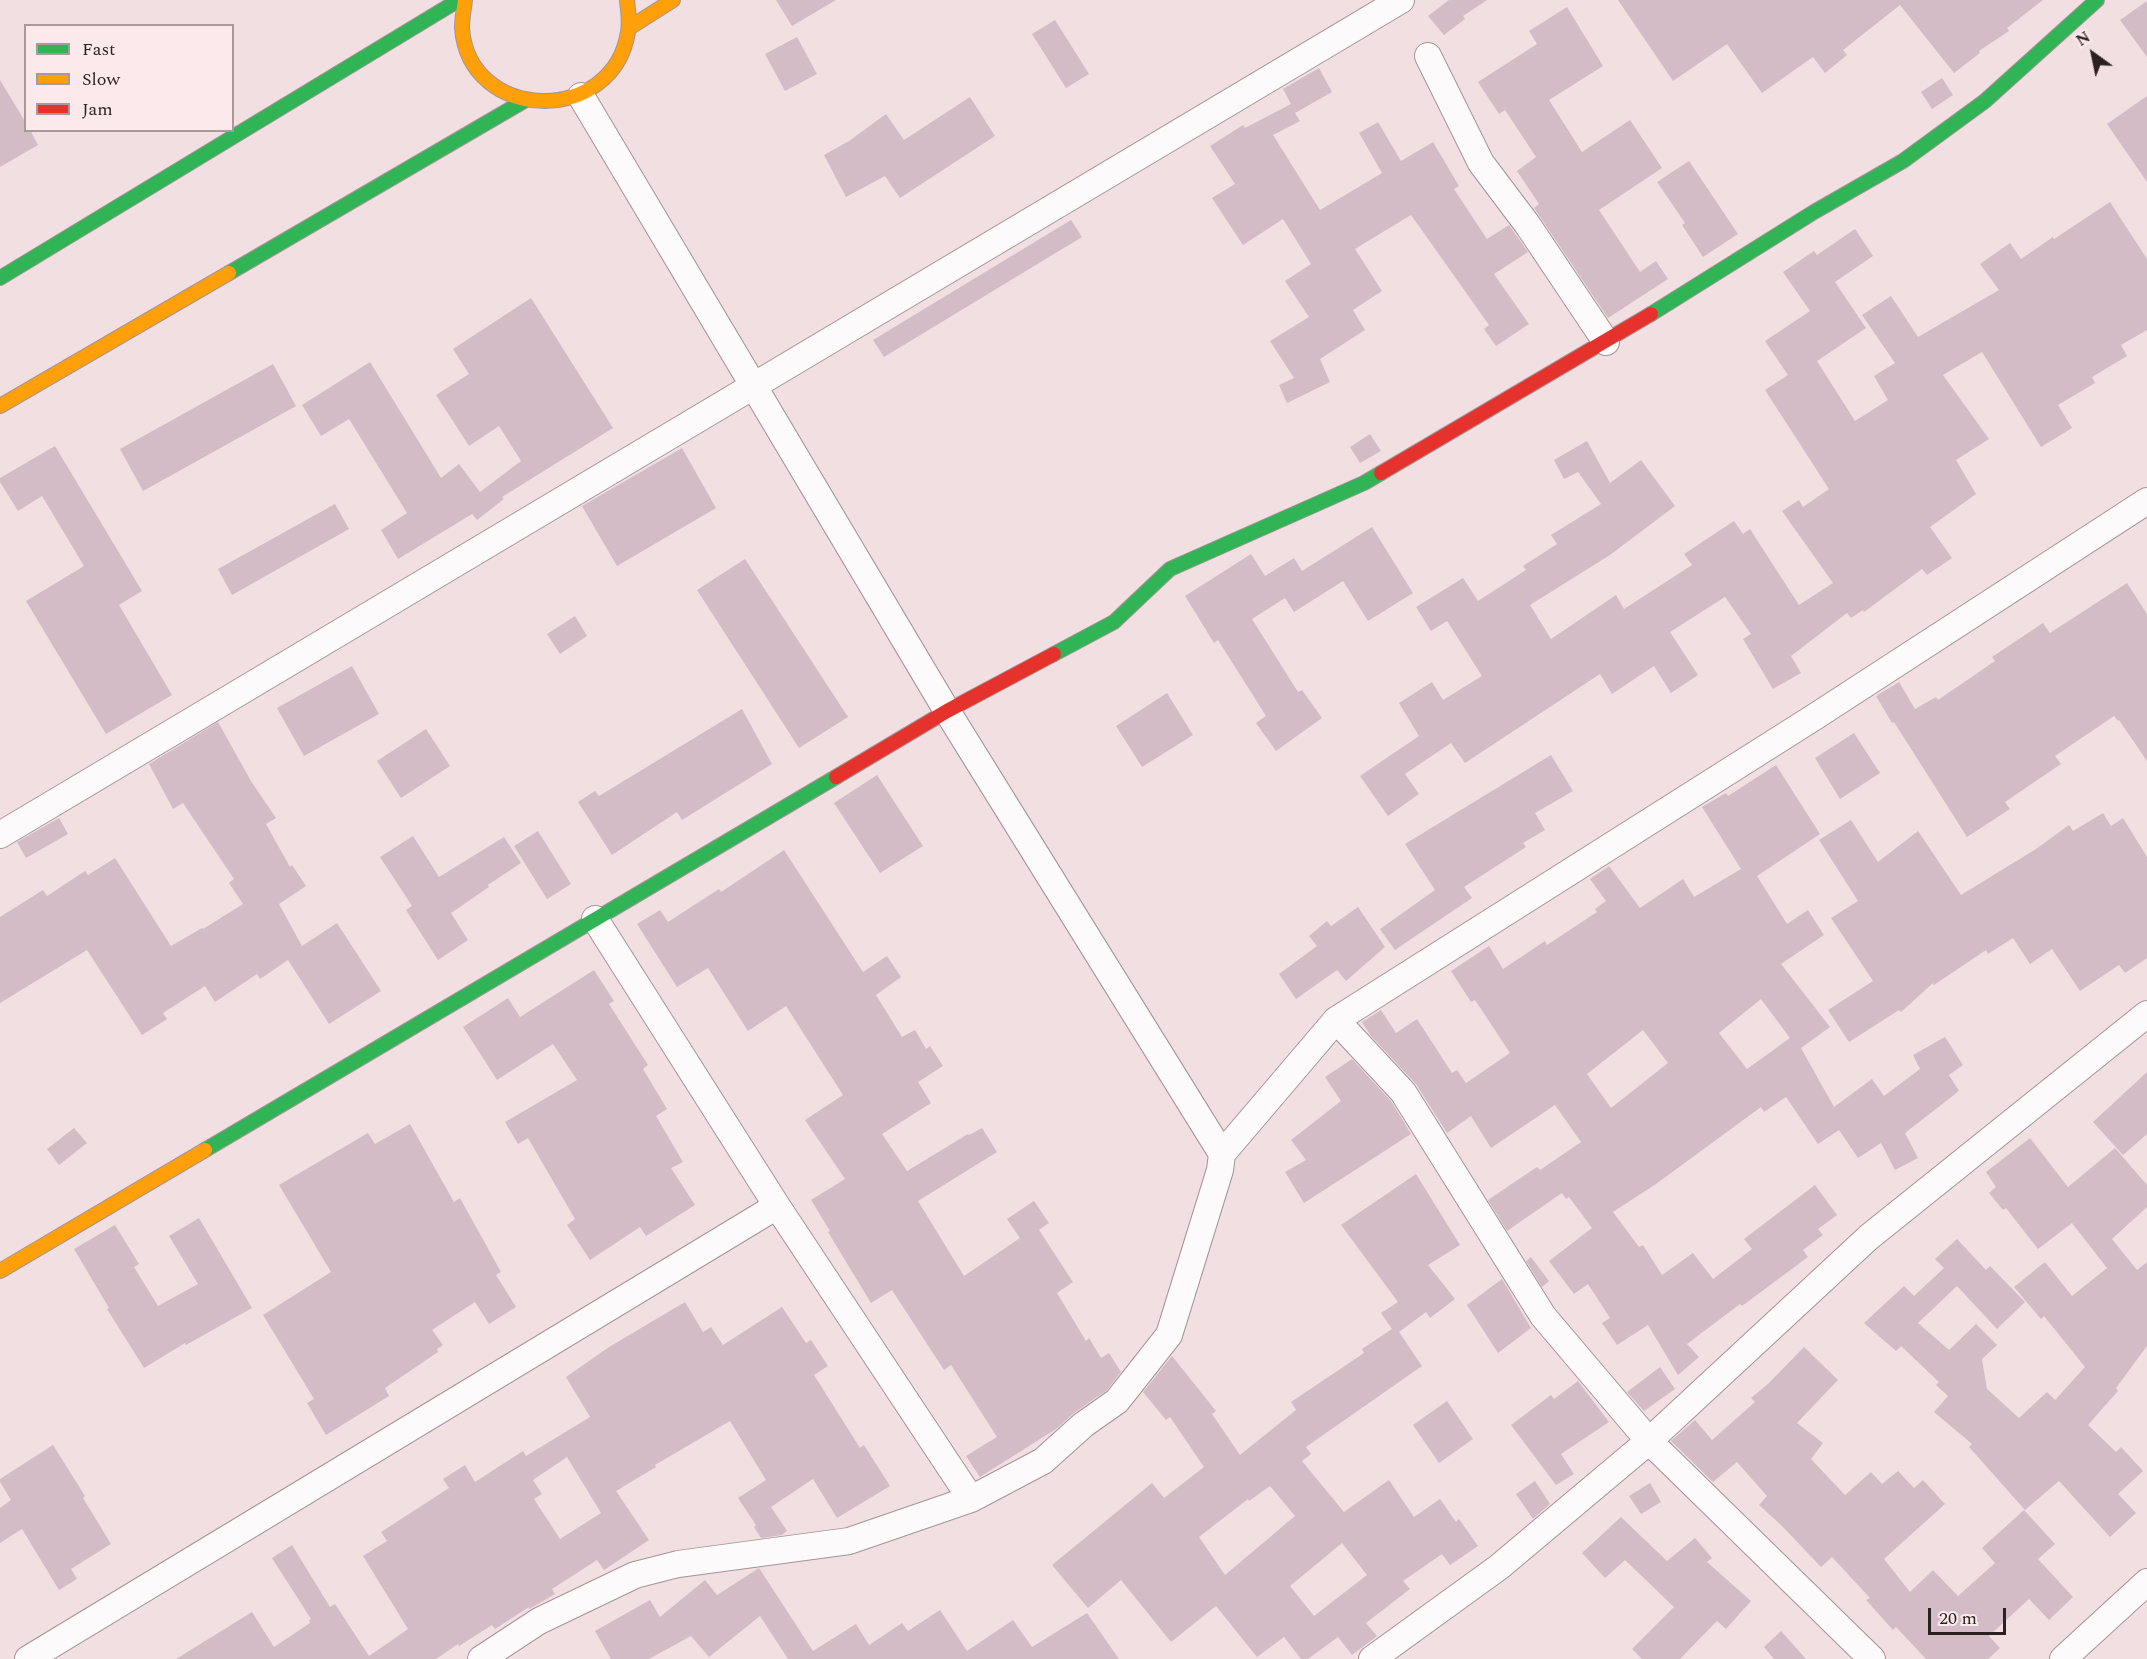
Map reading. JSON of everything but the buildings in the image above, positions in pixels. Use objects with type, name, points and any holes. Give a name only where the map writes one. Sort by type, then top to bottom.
[{"type":"street","points":[[0,278],[459,0]]},
{"type":"street","points":[[465,0],[462,29],[472,61],[494,86],[524,101],[553,103],[581,96],[605,79],[621,56],[629,28],[627,0]]},
{"type":"street","points":[[629,28],[673,0]]},
{"type":"street","points":[[0,835],[1401,0]]},
{"type":"street","points":[[0,1271],[947,711],[1114,622],[1170,569],[1364,483],[1606,342],[1814,212],[1902,161],[1984,101],[2097,0]]},
{"type":"street","points":[[1428,56],[1481,163],[1527,224],[1606,342]]},
{"type":"street","points":[[481,1659],[539,1621],[635,1575],[678,1564],[849,1541],[971,1499],[1043,1461],[1083,1425],[1117,1401],[1169,1335],[1221,1170],[1222,1154],[947,711],[581,96]]},
{"type":"street","points":[[0,405],[524,101]]},
{"type":"street","points":[[1222,1154],[1336,1020],[1816,716],[2147,501]]},
{"type":"street","points":[[596,919],[777,1206],[971,1499]]},
{"type":"street","points":[[1372,1659],[1499,1567],[1649,1441],[1869,1237],[2147,1014]]},
{"type":"street","points":[[1336,1020],[1403,1092],[1543,1316],[1649,1441],[1872,1659]]},
{"type":"street","points":[[28,1659],[777,1206]]},
{"type":"street","points":[[2063,1659],[2147,1582]]},
{"type":"traffic: fast","points":[[0,278],[459,0]]},
{"type":"traffic: fast","points":[[1651,314],[1814,212],[1903,161],[1985,101],[2097,0]]},
{"type":"traffic: fast","points":[[229,273],[524,101]]},
{"type":"traffic: fast","points":[[1054,654],[1114,622],[1170,569],[1364,483],[1381,473]]},
{"type":"traffic: fast","points":[[205,1150],[836,777]]},
{"type":"traffic: slow","points":[[465,0],[462,28],[471,59],[489,82],[514,96],[542,101],[571,97],[597,84],[617,63],[628,32],[627,0]]},
{"type":"traffic: slow","points":[[629,28],[673,0]]},
{"type":"traffic: slow","points":[[0,406],[229,273]]},
{"type":"traffic: slow","points":[[0,1271],[205,1150]]},
{"type":"traffic: jam","points":[[1381,473],[1651,314]]},
{"type":"traffic: jam","points":[[836,777],[947,711],[1054,654]]}]
